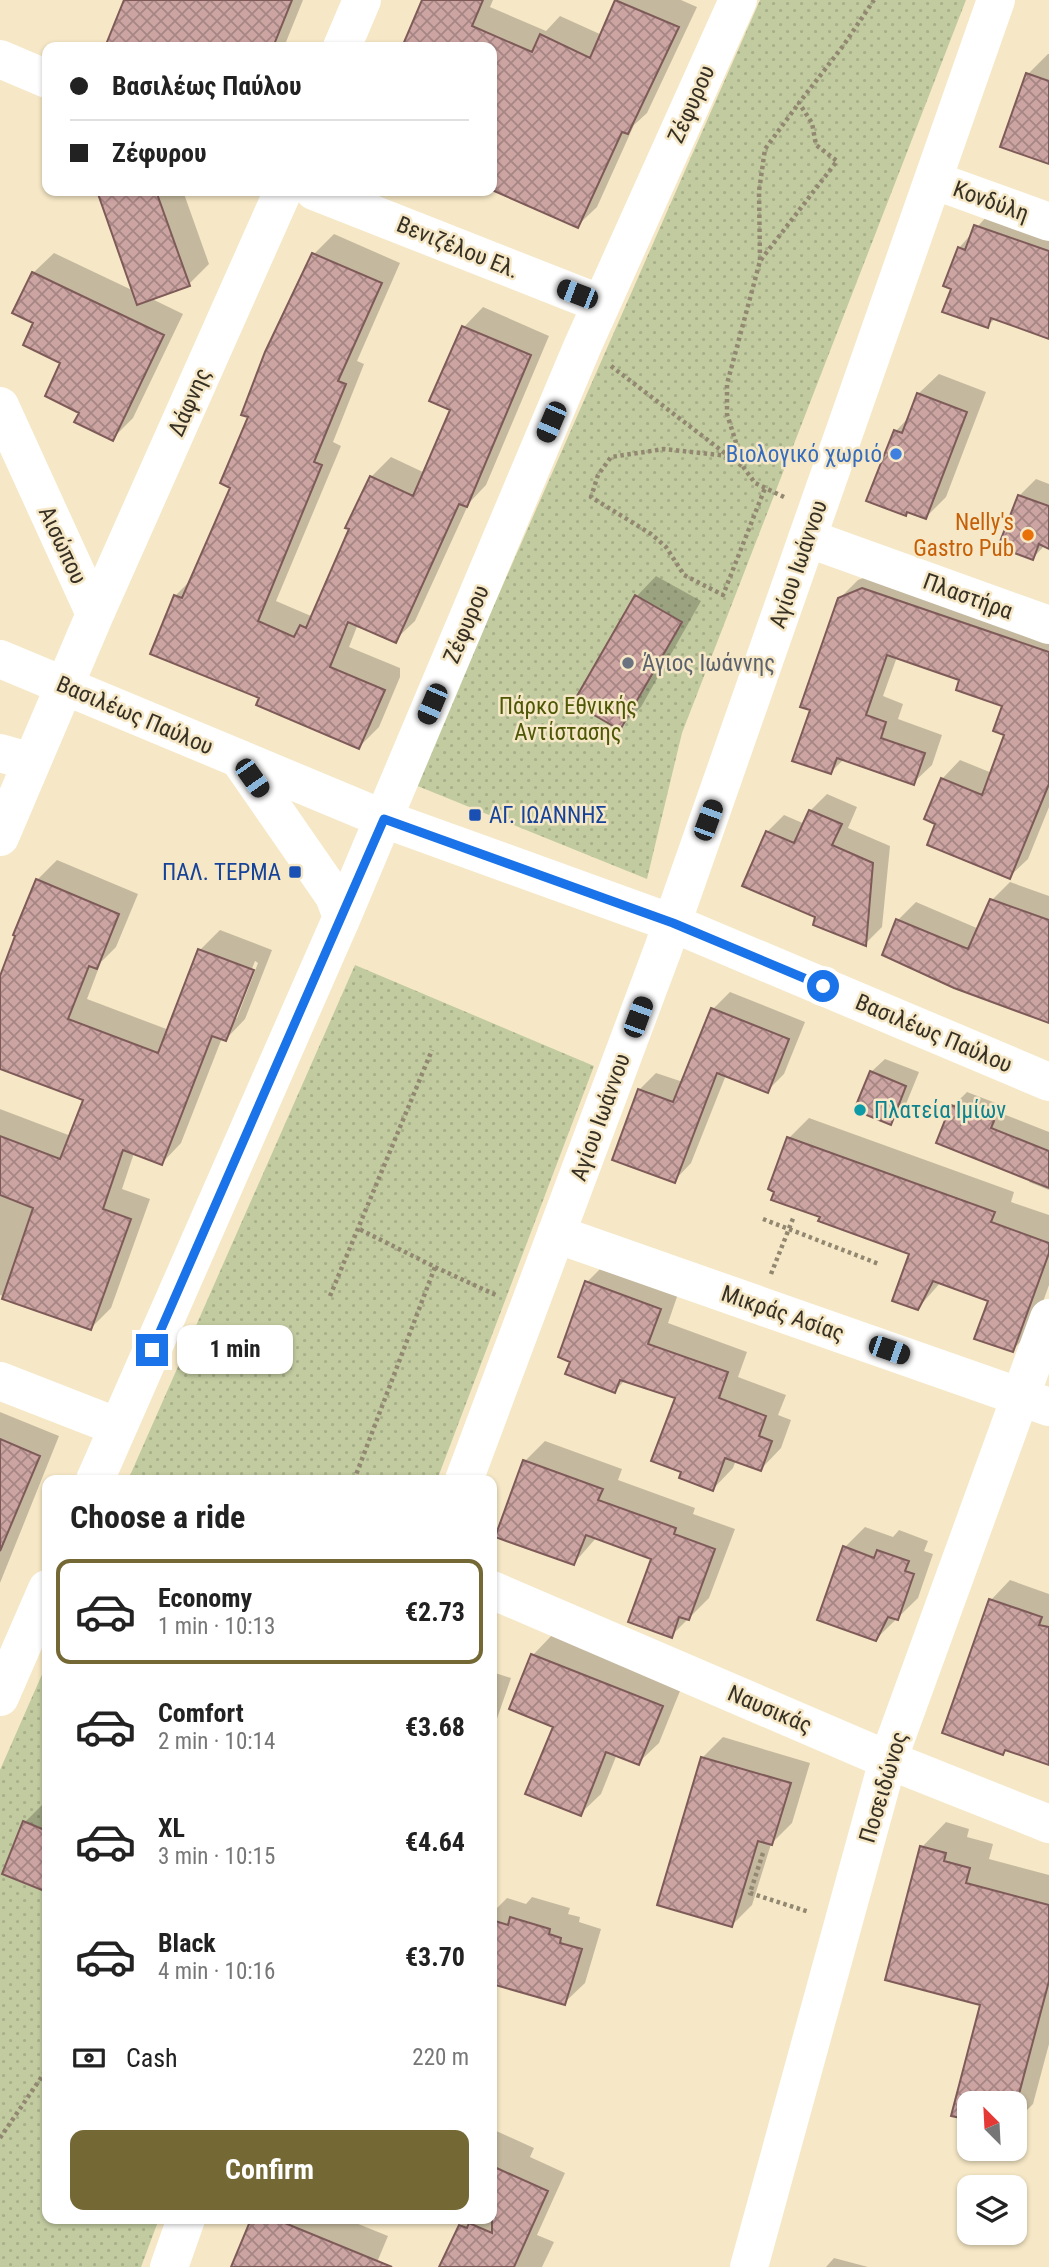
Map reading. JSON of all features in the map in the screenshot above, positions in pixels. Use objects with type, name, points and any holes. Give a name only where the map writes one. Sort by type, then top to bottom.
[{"type":"street","points":[[344,42],[362,0]]},
{"type":"street","name":"Ζέφυρου","points":[[97,1475],[342,917],[583,345],[738,0]]},
{"type":"street","name":"Αγίου Ιωάννου","points":[[466,1475],[673,923],[996,0]]},
{"type":"street","points":[[0,59],[42,77]]},
{"type":"street","name":"Κονδύλη","points":[[933,180],[1049,222]]},
{"type":"street","name":"Δάφνης","points":[[95,614],[281,196]]},
{"type":"street","name":"Βενιζέλου Ελ.","points":[[327,196],[601,304]]},
{"type":"street","name":"Αισώπου","points":[[0,406],[95,614]]},
{"type":"street","name":"Πλαστήρα","points":[[812,525],[1049,625]]},
{"type":"street","points":[[1,831],[16,757],[66,685],[95,614]]},
{"type":"street","name":"Βασιλέως Παύλου","points":[[0,659],[384,819],[673,923],[1049,1082]]},
{"type":"street","points":[[239,759],[334,896],[342,917]]},
{"type":"street","name":"Μικράς Ασίας","points":[[556,1234],[1034,1401]]},
{"type":"street","name":"Ποσειδώνος","points":[[750,2267],[888,1760],[1034,1401],[1049,1318]]},
{"type":"street","points":[[0,1381],[118,1427]]},
{"type":"street","name":"Ναυσικάς","points":[[497,1592],[888,1760],[1049,1824]]},
{"type":"street","points":[[0,1697],[42,1600]]},
{"type":"street","points":[[169,2267],[184,2224]]},
{"type":"path","points":[[744,468],[727,414],[727,384],[760,261],[759,191],[765,149],[843,46],[874,0]]},
{"type":"path","points":[[760,261],[837,161],[816,145],[812,123],[799,103]]},
{"type":"path","points":[[583,345],[744,468],[755,483],[812,525]]},
{"type":"path","points":[[728,456],[664,449],[611,457],[598,475],[591,497],[651,534],[666,547],[684,575],[723,595],[765,488]]},
{"type":"path","points":[[330,1296],[432,1050]]},
{"type":"path","points":[[759,1305],[794,1216]]},
{"type":"path","points":[[763,1219],[879,1264]]},
{"type":"path","points":[[359,1229],[528,1310]]},
{"type":"path","points":[[356,1475],[435,1267]]},
{"type":"path","points":[[763,1853],[750,1893],[844,1924]]},
{"type":"path","points":[[0,2138],[42,2076]]},
{"type":"green space","name":"Πάρκο Εθνικής Αντίστασης","points":[[760,0],[966,0],[682,733],[647,879],[415,785]]},
{"type":"green space","points":[[355,965],[594,1066],[439,1475],[130,1475]]},
{"type":"green space","points":[[42,1674],[42,2224],[157,2224],[141,2267],[0,2267],[0,1770]]},
{"type":"building","points":[[124,0],[292,0],[275,42],[107,42]]},
{"type":"building","points":[[422,0],[483,0],[472,26],[532,52],[540,34],[590,58],[615,0],[679,27],[628,134],[622,132],[578,228],[497,192],[497,42],[404,42]]},
{"type":"building","points":[[1026,73],[1049,81],[1049,164],[1000,147]]},
{"type":"building","points":[[99,196],[158,196],[190,286],[137,305]]},
{"type":"building","points":[[974,225],[1049,251],[1049,339],[991,318],[988,328],[942,312],[951,289],[943,286],[958,247],[965,250]]},
{"type":"building","points":[[312,253],[382,283],[338,381],[346,384],[314,462],[322,465],[258,621],[294,637],[300,625],[306,628],[349,529],[345,528],[370,476],[413,496],[450,410],[429,401],[462,326],[531,355],[467,507],[459,504],[396,643],[348,622],[330,667],[385,690],[359,749],[256,705],[259,698],[150,654],[174,595],[182,598],[230,488],[220,483],[248,417],[241,415],[265,352]]},
{"type":"building","points":[[32,272],[164,335],[113,441],[74,422],[79,413],[45,396],[60,363],[23,345],[33,323],[12,313]]},
{"type":"building","points":[[917,393],[967,412],[926,519],[907,512],[906,516],[866,501],[894,430],[902,433]]},
{"type":"building","points":[[1018,495],[1049,506],[1049,549],[1039,544],[1033,560],[998,547]]},
{"type":"building","points":[[862,588],[1049,652],[1049,784],[1010,879],[927,845],[935,824],[924,819],[941,778],[982,795],[1004,735],[993,731],[1002,706],[956,690],[959,680],[887,655],[866,715],[886,722],[881,738],[925,753],[914,785],[837,758],[831,774],[792,761],[810,710],[800,707],[838,598]]},
{"type":"building","name":"Άγιος Ιωάννης","points":[[635,595],[682,622],[620,730],[573,703]]},
{"type":"building","points":[[809,810],[842,824],[832,845],[873,863],[866,946],[813,925],[815,917],[742,886],[766,831],[794,843]]},
{"type":"building","points":[[36,879],[119,914],[97,969],[89,966],[68,1019],[158,1053],[198,949],[254,970],[226,1041],[212,1036],[162,1165],[123,1150],[103,1209],[131,1219],[91,1330],[2,1299],[33,1208],[0,1195],[0,1136],[60,1159],[83,1100],[0,1069],[0,976]]},
{"type":"building","points":[[990,899],[1049,920],[1049,1023],[954,988],[882,955],[896,919],[968,949]]},
{"type":"building","points":[[711,1008],[789,1039],[768,1093],[717,1073],[675,1183],[612,1160],[638,1089],[673,1102]]},
{"type":"building","points":[[870,1071],[906,1086],[891,1125],[854,1110]]},
{"type":"building","points":[[951,1105],[994,1121],[991,1128],[1049,1151],[1049,1188],[936,1143]]},
{"type":"building","points":[[787,1137],[995,1212],[991,1222],[1049,1243],[1049,1253],[1013,1352],[974,1339],[988,1301],[933,1281],[918,1310],[892,1301],[909,1254],[818,1221],[820,1217],[771,1200],[774,1192],[768,1189]]},
{"type":"building","points":[[585,1281],[661,1309],[648,1344],[728,1372],[719,1398],[766,1416],[759,1436],[772,1441],[761,1471],[725,1458],[713,1491],[679,1478],[681,1472],[651,1461],[675,1398],[620,1380],[615,1393],[565,1374],[570,1362],[558,1357]]},
{"type":"building","points":[[0,1439],[40,1456],[0,1551]]},
{"type":"building","points":[[523,1460],[603,1489],[598,1500],[676,1528],[674,1534],[715,1549],[689,1620],[679,1617],[672,1638],[628,1622],[651,1559],[586,1535],[574,1565],[497,1538]]},
{"type":"building","points":[[843,1546],[874,1558],[877,1550],[909,1561],[905,1571],[914,1574],[898,1620],[888,1617],[876,1641],[817,1620]]},
{"type":"building","points":[[989,1599],[1042,1617],[1039,1625],[1049,1627],[1049,1765],[1005,1750],[1003,1755],[942,1733]]},
{"type":"building","points":[[531,1654],[663,1706],[639,1765],[606,1752],[581,1816],[525,1794],[553,1727],[509,1709]]},
{"type":"building","points":[[701,1757],[791,1783],[772,1845],[758,1841],[732,1927],[657,1905]]},
{"type":"building","points":[[23,1821],[42,1829],[42,1890],[2,1874]]},
{"type":"building","points":[[920,1846],[946,1853],[944,1861],[970,1868],[966,1883],[1049,1905],[1049,1981],[1020,2091],[958,2091],[980,2005],[885,1980]]},
{"type":"building","points":[[510,1917],[550,1929],[549,1934],[561,1938],[560,1943],[582,1949],[565,2005],[497,1985],[497,1922],[508,1925]]},
{"type":"building","points":[[957,2093],[957,2117],[951,2116]]},
{"type":"building","points":[[497,2168],[548,2191],[514,2267],[439,2267],[459,2225],[467,2228],[471,2224],[492,2233],[492,2224],[497,2224]]},
{"type":"building","points":[[249,2224],[287,2224],[392,2267],[231,2267]]},
{"type":"place","name":"Βιολογικό χωριό","points":[[896,454]]},
{"type":"place","name":"Nelly's Gastro Pub","points":[[1028,535]]},
{"type":"place","name":"Άγιος Ιωάννης","points":[[628,663]]},
{"type":"place","name":"ΑΓ. ΙΩΑΝΝΗΣ","points":[[475,815]]},
{"type":"place","name":"ΠΑΛ. ΤΕΡΜΑ","points":[[295,872]]},
{"type":"place","name":"Πλατεία Ιμίων","points":[[860,1110]]},
{"type":"route","points":[[152,1350],[384,819],[673,923],[823,986]]}]
